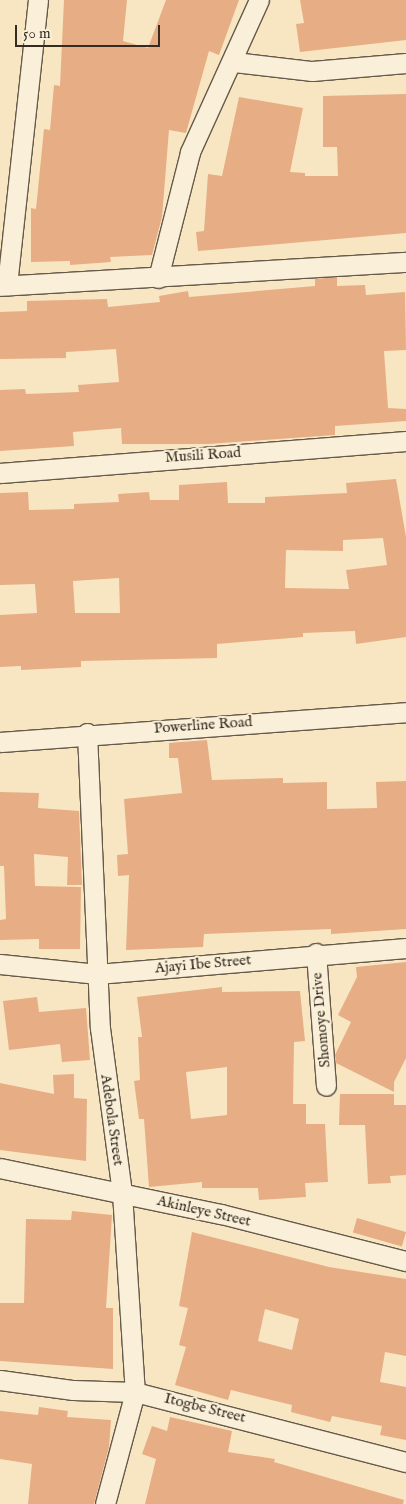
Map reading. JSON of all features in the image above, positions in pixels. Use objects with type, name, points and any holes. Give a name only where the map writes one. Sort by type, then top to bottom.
[{"type":"street","points":[[38,0],[3,285],[158,278],[287,266],[406,262]]},
{"type":"street","points":[[158,278],[190,152],[234,62],[259,0]]},
{"type":"street","points":[[234,62],[312,71],[406,63]]},
{"type":"street","name":"Musili Road","points":[[0,473],[406,441]]},
{"type":"street","name":"Powerline Road","points":[[0,742],[87,733],[406,712]]},
{"type":"street","name":"Adebola Street","points":[[87,733],[100,1028],[122,1193],[135,1392],[105,1504]]},
{"type":"street","name":"Ajayi Ibe Street","points":[[0,964],[97,974],[316,953],[406,948]]},
{"type":"street","name":"Shomoye Drive","points":[[316,953],[326,1086]]},
{"type":"street","name":"Akinleye Street","points":[[0,1168],[122,1193],[406,1260]]},
{"type":"street","name":"Itogbe Street","points":[[0,1380],[74,1390],[135,1392],[406,1462]]},
{"type":"building","points":[[64,0],[127,0],[123,41],[148,48],[166,0],[239,0],[219,55],[209,51],[186,133],[169,130],[162,217],[152,255],[110,257],[111,262],[70,265],[70,261],[31,262],[31,208],[36,209],[44,129],[50,130],[54,85],[60,86]]},
{"type":"building","points":[[300,0],[406,0],[406,40],[300,52],[296,24],[304,23]]},
{"type":"building","points":[[406,94],[406,233],[198,251],[196,232],[204,231],[208,174],[222,176],[239,97],[303,108],[290,172],[305,173],[305,176],[338,176],[337,147],[323,147],[323,96]]},
{"type":"building","points":[[337,277],[337,286],[365,285],[366,295],[405,292],[406,350],[384,351],[388,408],[406,409],[406,421],[335,426],[335,435],[208,444],[122,444],[121,428],[73,432],[74,446],[0,451],[0,390],[25,389],[26,394],[79,392],[78,385],[119,382],[116,349],[66,352],[66,358],[0,359],[0,312],[27,311],[27,301],[107,299],[108,307],[160,302],[159,296],[188,291],[189,297],[315,286],[315,279]]},
{"type":"building","points":[[396,479],[406,537],[406,637],[356,644],[355,631],[303,633],[303,637],[217,644],[217,658],[81,661],[81,667],[21,670],[21,666],[0,667],[0,615],[37,613],[35,584],[0,585],[0,493],[28,492],[29,510],[74,509],[74,504],[119,502],[118,494],[149,492],[150,500],[179,500],[179,485],[227,482],[228,503],[265,503],[265,497],[347,493],[346,483]],"holes":[[[383,538],[387,565],[346,570],[349,589],[285,588],[286,550],[343,551],[343,540]],[[119,578],[120,613],[75,613],[73,581]]]},
{"type":"building","points":[[207,740],[212,780],[283,778],[283,783],[327,782],[327,809],[377,808],[376,782],[406,781],[406,929],[331,934],[331,929],[204,934],[203,947],[126,950],[129,875],[118,876],[117,855],[128,854],[124,799],[182,793],[178,758],[169,758],[169,743]]},
{"type":"building","points":[[0,792],[39,793],[38,808],[79,811],[82,885],[67,885],[68,857],[34,854],[35,886],[81,887],[80,949],[39,949],[39,939],[0,940],[0,920],[6,919],[4,866],[0,866]]},
{"type":"building","points":[[406,962],[406,1058],[394,1082],[394,1092],[336,1063],[335,1055],[351,1022],[338,1015],[357,977],[356,967]]},
{"type":"building","points":[[222,987],[222,992],[300,991],[305,1041],[294,1042],[293,1104],[306,1104],[306,1124],[325,1124],[328,1182],[305,1183],[306,1197],[259,1200],[258,1188],[202,1188],[202,1182],[149,1187],[144,1119],[139,1119],[134,1081],[140,1080],[138,1037],[142,1037],[137,997]],"holes":[[[227,1067],[227,1115],[191,1119],[186,1072]]]},
{"type":"building","points":[[37,997],[39,1012],[86,1008],[90,1060],[62,1062],[60,1044],[9,1050],[3,1001]]},
{"type":"building","points":[[74,1074],[74,1098],[87,1099],[86,1161],[0,1150],[0,1083],[54,1094],[53,1075]]},
{"type":"building","points":[[340,1094],[394,1094],[394,1105],[406,1105],[406,1175],[390,1176],[391,1183],[368,1184],[365,1125],[339,1125]]},
{"type":"building","points":[[72,1211],[112,1215],[106,1308],[113,1308],[113,1369],[0,1361],[0,1303],[24,1303],[26,1219],[71,1220]]},
{"type":"building","points":[[357,1218],[406,1232],[402,1246],[353,1232]]},
{"type":"building","points":[[192,1232],[329,1267],[406,1279],[406,1356],[385,1352],[380,1382],[406,1387],[406,1440],[380,1435],[382,1426],[332,1416],[330,1422],[291,1412],[292,1405],[231,1390],[228,1400],[175,1385],[186,1347],[179,1345],[188,1308],[179,1306]],"holes":[[[265,1309],[299,1319],[292,1350],[258,1341]]]},
{"type":"building","points":[[39,1407],[68,1411],[67,1417],[111,1420],[109,1447],[94,1504],[28,1504],[32,1464],[0,1459],[0,1411],[38,1415]]},
{"type":"building","points":[[170,1417],[232,1431],[228,1452],[275,1459],[274,1462],[404,1500],[403,1504],[145,1504],[156,1459],[142,1454],[152,1426],[167,1431]]}]
